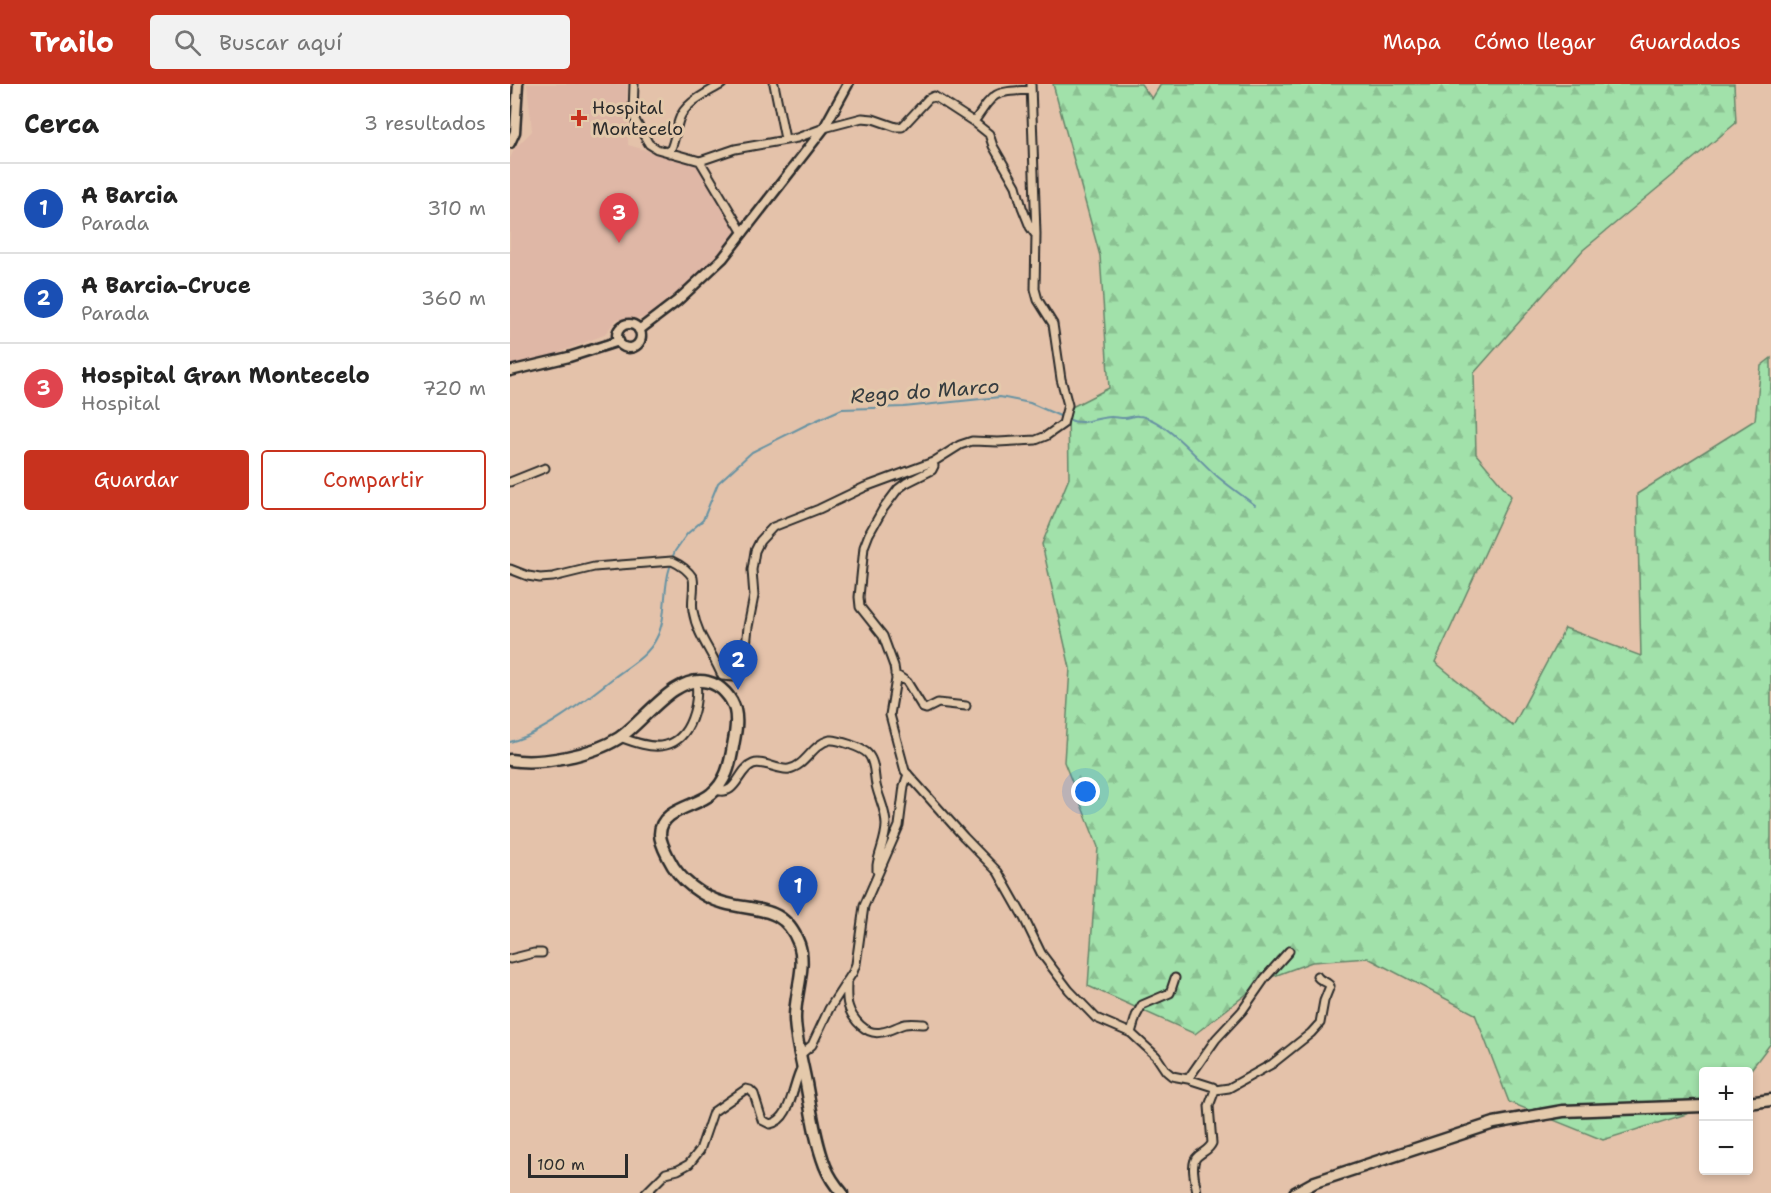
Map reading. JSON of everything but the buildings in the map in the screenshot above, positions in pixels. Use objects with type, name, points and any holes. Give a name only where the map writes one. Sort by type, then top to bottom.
[{"type":"main road","points":[[510,760],[540,762],[599,747],[620,737],[678,687],[696,681],[710,682],[723,690],[735,712],[735,735],[730,762],[722,782],[700,801],[677,811],[666,819],[661,828],[661,841],[672,865],[693,888],[714,900],[763,909],[772,913],[794,933],[801,953],[795,1019],[801,1060],[822,1156],[834,1183],[842,1193]]},
{"type":"main road","points":[[1753,1102],[1771,1100]]},
{"type":"main road","points":[[1295,1193],[1315,1182],[1494,1123],[1563,1111],[1699,1106]]},
{"type":"street","points":[[510,143],[515,132],[518,84]]},
{"type":"street","points":[[634,84],[633,106],[636,122],[649,144],[657,149],[700,161],[735,149],[796,138],[862,118],[903,127],[928,99],[934,96],[989,134],[993,146],[1016,186],[1030,227],[1036,234]]},
{"type":"street","points":[[669,153],[676,139],[678,122],[683,110],[722,84]]},
{"type":"street","points":[[774,84],[785,139]]},
{"type":"street","points":[[639,330],[677,302],[723,258],[824,128],[848,84]]},
{"type":"street","points":[[510,569],[540,578],[566,575],[594,567],[672,561],[677,563],[693,578],[693,611],[700,636],[722,676],[734,676],[738,674],[746,656],[747,627],[754,596],[752,570],[755,551],[773,527],[819,509],[865,487],[933,462],[960,445],[972,441],[1036,440],[1063,424],[1067,416],[1068,405],[1060,379],[1053,324],[1038,300],[1035,289],[1036,234],[1031,87],[995,95],[974,123]]},
{"type":"street","points":[[700,161],[742,233]]},
{"type":"street","points":[[633,325],[639,330],[641,337],[635,347],[624,347],[619,341],[618,334],[622,327],[633,325]]},
{"type":"street","points":[[510,371],[569,357],[619,341]]},
{"type":"street","points":[[933,462],[932,470],[906,483],[891,498],[869,534],[864,547],[859,597],[860,607],[883,636],[895,674],[890,716],[904,771],[998,872],[1041,953],[1069,990],[1096,1018],[1131,1033],[1156,1056],[1172,1076],[1213,1087],[1215,1090],[1229,1088],[1285,1056],[1317,1026],[1322,1016],[1324,1001],[1330,986],[1317,976]]},
{"type":"street","points":[[510,482],[545,468]]},
{"type":"street","points":[[895,674],[908,682],[923,708],[926,709],[938,703],[966,706]]},
{"type":"street","points":[[620,737],[633,742],[662,746],[676,741],[690,723],[696,701],[696,681]]},
{"type":"street","points":[[715,790],[721,792],[729,790],[752,764],[792,768],[801,763],[818,746],[831,740],[862,750],[872,762],[876,787],[886,817],[884,838],[876,865],[877,872]]},
{"type":"street","points":[[646,1193],[666,1173],[689,1164],[700,1150],[712,1112],[746,1089],[753,1094],[762,1120],[770,1124],[782,1119],[789,1104],[801,1060],[812,1046],[829,1009],[856,964],[864,906],[898,826],[908,774]]},
{"type":"street","points":[[1188,1079],[1216,1039],[1242,1011],[1258,987],[1289,951]]},
{"type":"street","points":[[510,959],[542,953]]},
{"type":"street","points":[[1131,1033],[1142,1005],[1170,993],[1175,978]]},
{"type":"street","points":[[847,981],[846,998],[851,1012],[868,1032],[875,1034],[906,1024],[924,1024]]},
{"type":"street","points":[[1197,1193],[1194,1163],[1197,1157],[1210,1148],[1212,1143],[1209,1106],[1215,1090]]},
{"type":"shaded area","points":[[527,84],[627,84],[628,145],[698,165],[737,232],[719,254],[686,285],[644,318],[617,319],[604,335],[534,362],[510,367],[510,158],[515,148],[532,131]]},
{"type":"green space","points":[[1053,84],[1141,84],[1152,99],[1161,84],[1734,84],[1736,123],[1583,250],[1474,373],[1476,454],[1511,496],[1435,662],[1513,726],[1565,628],[1641,656],[1637,494],[1755,420],[1761,366],[1771,358],[1771,1043],[1753,1067],[1699,1067],[1699,1110],[1603,1140],[1509,1102],[1475,1014],[1368,958],[1312,962],[1266,979],[1195,1034],[1088,986],[1098,847],[1064,762],[1070,668],[1042,544],[1069,478],[1068,409],[1109,388],[1100,256]]},
{"type":"waterway","name":"Rego do Marco","points":[[673,556],[687,534],[703,520],[718,483],[752,452],[842,409],[904,407],[1000,397],[1030,403],[1060,416]]},
{"type":"waterway","name":"Rego do Marco","points":[[1070,420],[1085,422],[1106,417],[1148,418],[1170,432],[1218,477],[1255,505]]},
{"type":"waterway","name":"Rego do Marco","points":[[510,742],[523,738],[563,715],[647,651],[660,631],[670,567]]},
{"type":"place","name":"Hospital Montecelo","points":[[579,118]]},
{"type":"place","name":"Hospital Gran Montecelo","points":[[619,243]]},
{"type":"place","name":"A Barcia-Cruce","points":[[738,690]]},
{"type":"place","name":"A Barcia","points":[[798,916]]}]
